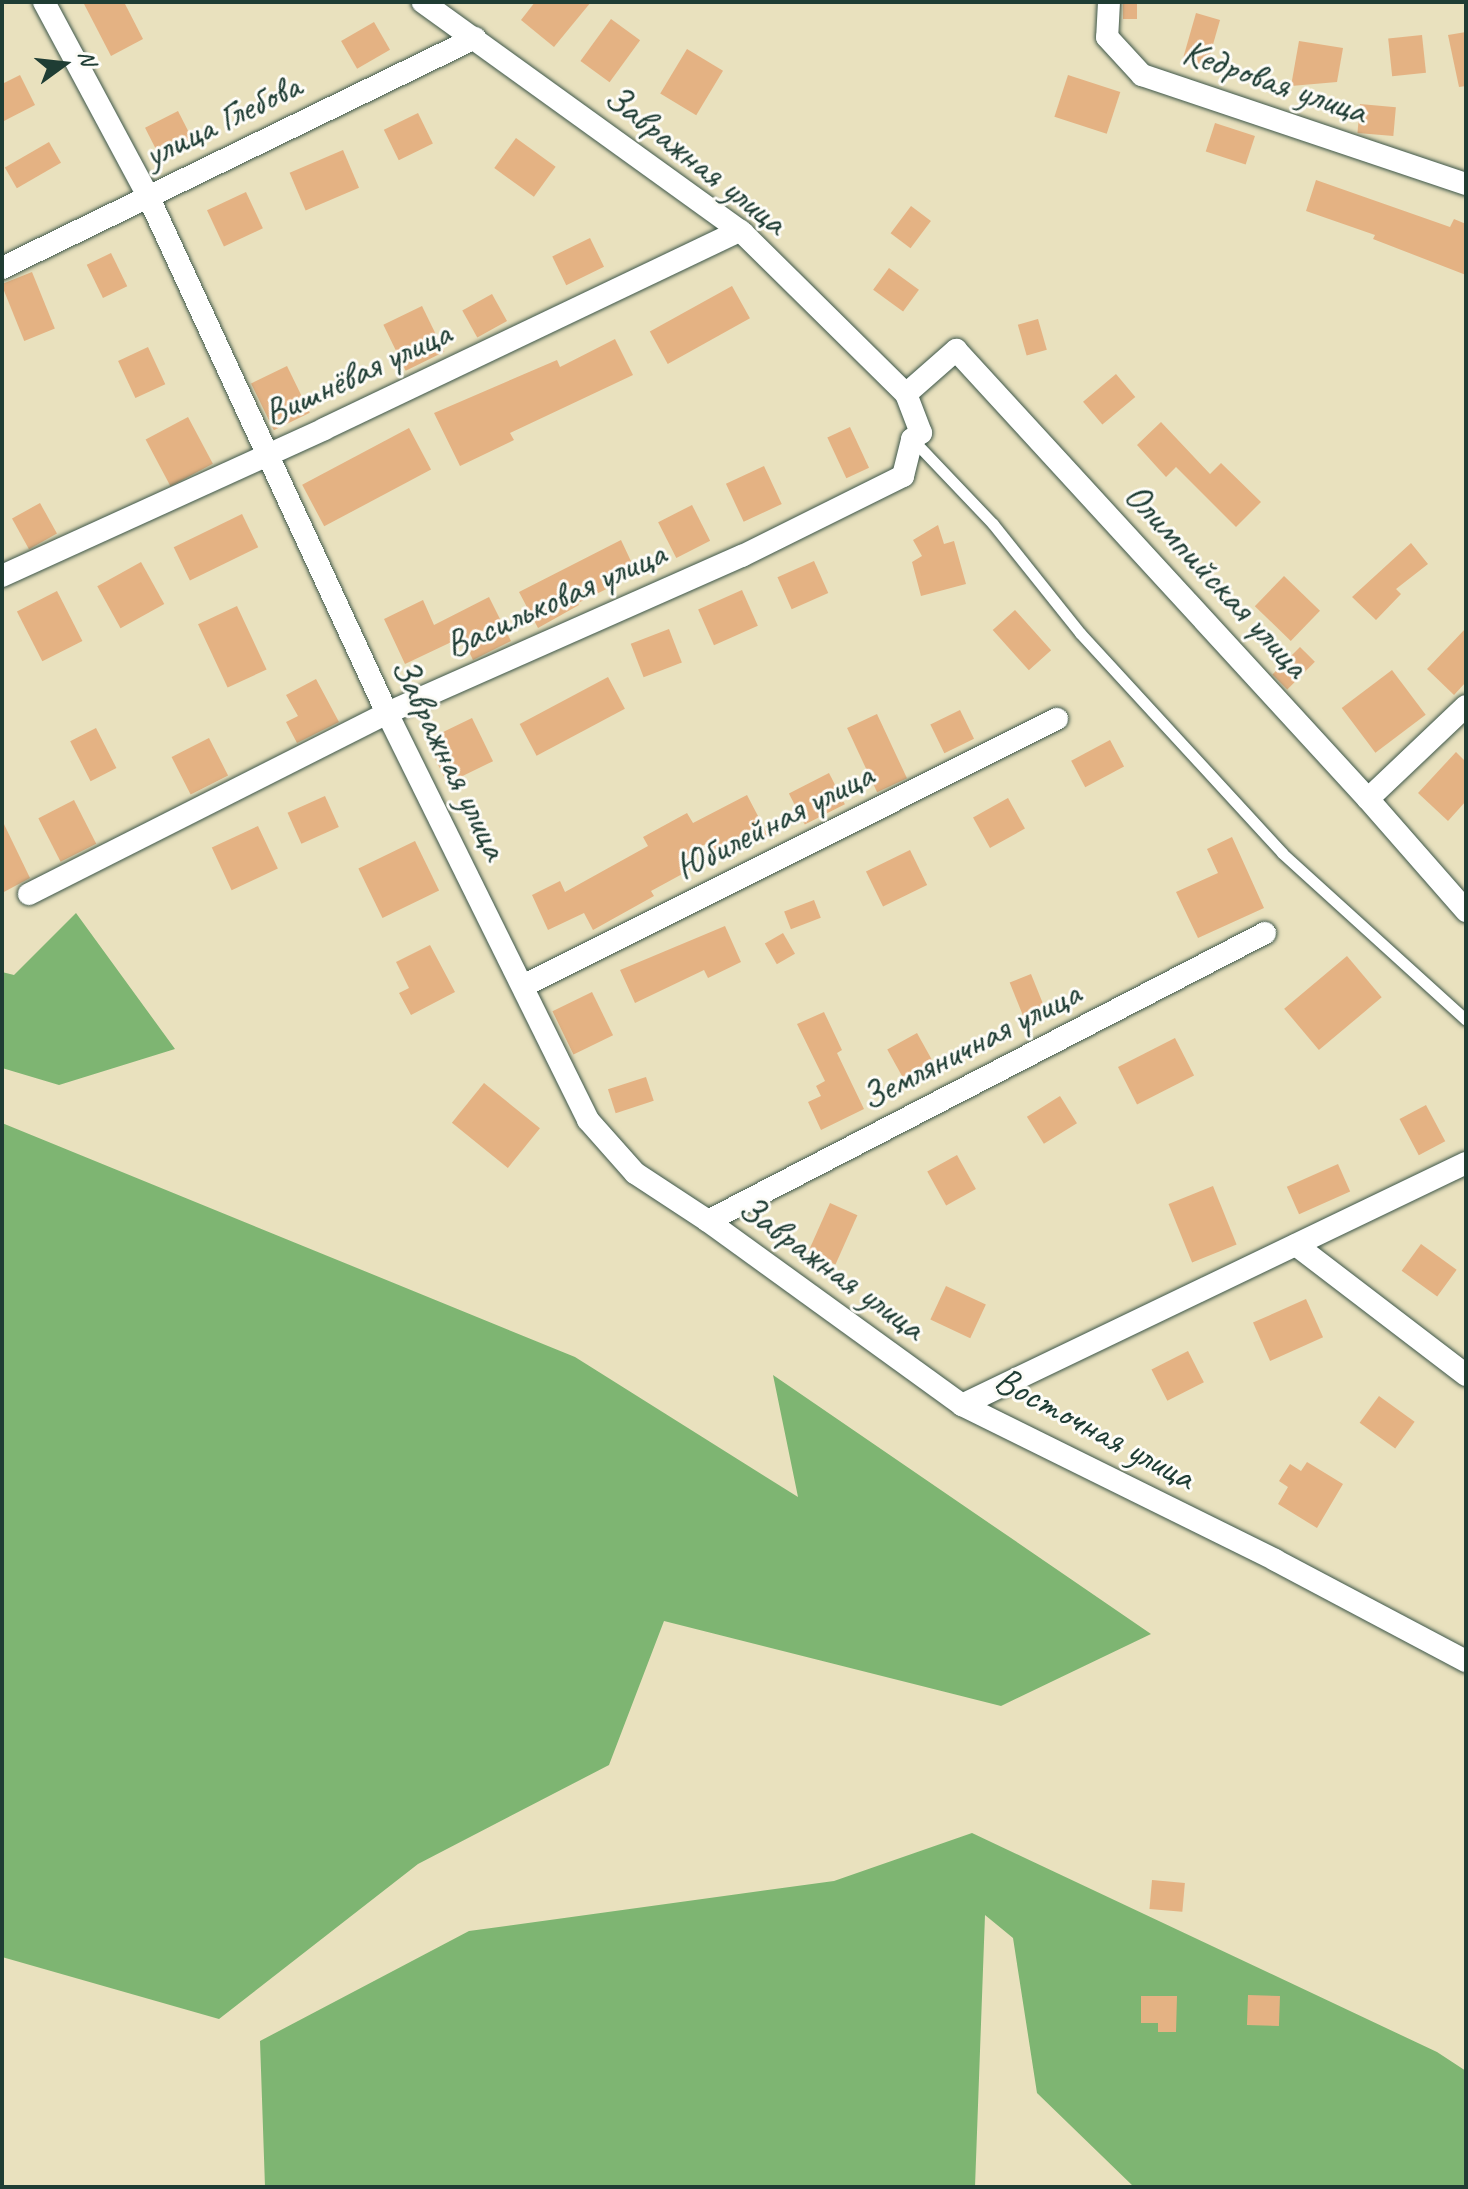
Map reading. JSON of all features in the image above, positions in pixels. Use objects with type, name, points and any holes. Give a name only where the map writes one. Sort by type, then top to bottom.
[{"type":"street","name":"Завражная улица","points":[[44,2],[148,196],[387,713],[588,1120],[635,1173],[708,1221],[962,1405]]},
{"type":"street","name":"Завражная улица","points":[[423,2],[740,231],[906,394]]},
{"type":"street","name":"Кедровая улица","points":[[1109,2],[1107,37],[1142,75],[1466,184]]},
{"type":"street","name":"улица Глебова","points":[[2,268],[475,38]]},
{"type":"street","name":"Вишнёвая улица","points":[[2,576],[267,455],[740,231]]},
{"type":"street","name":"Олимпийская улица","points":[[906,394],[956,350],[1368,799],[1466,911]]},
{"type":"street","name":"Васильковая улица","points":[[29,894],[387,713],[742,556],[903,476],[912,439],[921,433],[906,394]]},
{"type":"street","points":[[1368,799],[1466,706]]},
{"type":"street","name":"Юбилейная улица","points":[[523,986],[1057,719]]},
{"type":"street","name":"Земляничная улица","points":[[708,1221],[1265,933]]},
{"type":"street","name":"Восточная улица","points":[[962,1405],[1466,1163]]},
{"type":"street","points":[[1296,1245],[1466,1375]]},
{"type":"street","name":"Восточная улица","points":[[962,1405],[1275,1560],[1466,1661]]},
{"type":"lane","points":[[912,439],[993,524],[1080,633],[1282,853],[1466,1020]]},
{"type":"green space","points":[[76,913],[175,1049],[59,1085],[2,1068],[2,972],[14,975]]},
{"type":"green space","points":[[2,1123],[575,1357],[798,1497],[773,1375],[1151,1634],[1001,1706],[664,1621],[609,1765],[418,1864],[219,2019],[2,1957]]},
{"type":"green space","points":[[972,1833],[1437,2052],[1466,2071],[1466,2187],[1134,2187],[1037,2093],[1013,1938],[985,1915],[975,2187],[265,2187],[260,2041],[469,1931],[834,1881]]},
{"type":"building","points":[[83,2],[124,2],[143,39],[111,56]]},
{"type":"building","points":[[535,2],[591,2],[554,47],[521,20]]},
{"type":"building","points":[[1123,2],[1137,2],[1137,19],[1123,19]]},
{"type":"building","points":[[1196,13],[1220,20],[1207,66],[1183,59]]},
{"type":"building","points":[[611,19],[640,40],[610,82],[580,61]]},
{"type":"building","points":[[374,22],[390,50],[357,69],[341,41]]},
{"type":"building","points":[[1466,32],[1466,86],[1459,87],[1448,35]]},
{"type":"building","points":[[1422,35],[1426,73],[1392,76],[1388,39]]},
{"type":"building","points":[[1299,41],[1343,48],[1337,82],[1291,86]]},
{"type":"building","points":[[687,49],[723,71],[696,115],[660,94]]},
{"type":"building","points":[[20,75],[35,105],[2,122],[2,84]]},
{"type":"building","points":[[1068,75],[1120,92],[1107,134],[1054,117]]},
{"type":"building","points":[[1360,104],[1396,107],[1393,136],[1357,133]]},
{"type":"building","points":[[178,111],[194,142],[161,159],[145,128]]},
{"type":"building","points":[[418,113],[433,144],[399,160],[384,130]]},
{"type":"building","points":[[1215,123],[1255,136],[1246,165],[1206,152]]},
{"type":"building","points":[[516,138],[556,167],[534,197],[494,168]]},
{"type":"building","points":[[49,142],[61,163],[17,188],[5,168]]},
{"type":"building","points":[[343,150],[359,188],[306,210],[290,173]]},
{"type":"building","points":[[1316,180],[1450,227],[1454,219],[1466,224],[1466,275],[1373,239],[1375,235],[1306,211]]},
{"type":"building","points":[[246,192],[263,228],[224,246],[207,210]]},
{"type":"building","points":[[911,206],[931,221],[911,248],[891,233]]},
{"type":"building","points":[[590,238],[604,267],[566,285],[552,256]]},
{"type":"building","points":[[111,253],[127,286],[103,298],[87,265]]},
{"type":"building","points":[[889,268],[919,290],[903,312],[873,290]]},
{"type":"building","points":[[32,272],[55,329],[24,341],[2,284]]},
{"type":"building","points":[[732,286],[750,318],[668,364],[650,332]]},
{"type":"building","points":[[492,294],[507,321],[477,338],[462,310]]},
{"type":"building","points":[[422,306],[444,352],[406,371],[383,325]]},
{"type":"building","points":[[1038,319],[1047,350],[1027,356],[1018,325]]},
{"type":"building","points":[[615,339],[633,375],[510,433],[514,440],[460,466],[434,413],[557,360],[560,367]]},
{"type":"building","points":[[148,347],[165,384],[135,398],[118,361]]},
{"type":"building","points":[[287,366],[310,413],[274,430],[251,384]]},
{"type":"building","points":[[1116,374],[1135,397],[1102,425],[1083,402]]},
{"type":"building","points":[[188,417],[213,464],[171,486],[146,440]]},
{"type":"building","points":[[1161,422],[1210,474],[1221,463],[1261,502],[1236,527],[1176,467],[1166,477],[1137,445]]},
{"type":"building","points":[[850,427],[869,468],[846,478],[827,438]]},
{"type":"building","points":[[409,428],[431,469],[324,526],[302,485]]},
{"type":"building","points":[[764,466],[782,504],[744,522],[726,484]]},
{"type":"building","points":[[40,503],[57,534],[29,549],[12,519]]},
{"type":"building","points":[[692,505],[710,541],[676,558],[658,522]]},
{"type":"building","points":[[242,514],[258,547],[190,581],[174,547]]},
{"type":"building","points":[[938,525],[944,544],[954,541],[966,584],[921,596],[912,562],[922,556],[913,540]]},
{"type":"building","points":[[621,540],[637,574],[578,603],[538,628],[519,592]]},
{"type":"building","points":[[1411,543],[1428,564],[1396,589],[1401,594],[1376,620],[1352,597]]},
{"type":"building","points":[[814,561],[828,593],[792,609],[777,577]]},
{"type":"building","points":[[141,562],[164,604],[121,628],[97,586]]},
{"type":"building","points":[[1284,576],[1320,611],[1291,641],[1255,606]]},
{"type":"building","points":[[742,590],[758,626],[714,645],[698,610]]},
{"type":"building","points":[[57,591],[82,641],[42,661],[17,611]]},
{"type":"building","points":[[489,597],[511,641],[473,660],[462,637],[405,664],[384,619],[423,600],[434,625]]},
{"type":"building","points":[[237,606],[267,669],[228,688],[198,624]]},
{"type":"building","points":[[1015,610],[1051,650],[1029,670],[993,630]]},
{"type":"building","points":[[1466,628],[1466,682],[1454,695],[1427,669]]},
{"type":"building","points":[[669,629],[682,663],[644,677],[631,644]]},
{"type":"building","points":[[1300,647],[1315,662],[1287,689],[1272,675]]},
{"type":"building","points":[[1392,670],[1426,715],[1375,753],[1342,708]]},
{"type":"building","points":[[608,677],[625,709],[537,756],[520,724]]},
{"type":"building","points":[[316,679],[339,722],[297,743],[286,722],[298,716],[286,695]]},
{"type":"building","points":[[960,710],[974,739],[944,753],[930,724]]},
{"type":"building","points":[[877,714],[907,778],[877,792],[847,728]]},
{"type":"building","points":[[472,718],[493,761],[447,783],[426,740]]},
{"type":"building","points":[[96,728],[116,768],[91,781],[70,741]]},
{"type":"building","points":[[209,738],[228,775],[191,794],[172,757]]},
{"type":"building","points":[[1110,740],[1124,766],[1085,787],[1071,761]]},
{"type":"building","points":[[1456,752],[1466,762],[1466,801],[1448,821],[1418,793]]},
{"type":"building","points":[[829,773],[845,804],[805,825],[789,793]]},
{"type":"building","points":[[747,795],[769,837],[731,856],[727,849],[717,854],[710,842],[690,852],[697,866],[651,891],[654,896],[593,930],[584,913],[548,930],[532,895],[560,881],[565,892],[648,846],[643,837],[687,813],[693,823]]},
{"type":"building","points":[[325,796],[339,827],[301,844],[288,813]]},
{"type":"building","points":[[1008,798],[1025,829],[990,848],[973,817]]},
{"type":"building","points":[[74,800],[96,844],[61,862],[38,818]]},
{"type":"building","points":[[2,820],[30,878],[2,893]]},
{"type":"building","points":[[258,826],[278,869],[232,890],[212,848]]},
{"type":"building","points":[[1232,837],[1264,908],[1198,938],[1176,892],[1218,873],[1207,849]]},
{"type":"building","points":[[415,841],[439,890],[382,918],[358,869]]},
{"type":"building","points":[[910,850],[927,885],[883,907],[866,871]]},
{"type":"building","points":[[814,900],[821,918],[791,929],[784,911]]},
{"type":"building","points":[[725,926],[741,962],[708,978],[704,970],[635,1003],[620,970]]},
{"type":"building","points":[[783,933],[795,954],[777,964],[765,944]]},
{"type":"building","points":[[430,945],[455,992],[411,1015],[399,993],[409,988],[396,962]]},
{"type":"building","points":[[1347,956],[1382,997],[1319,1050],[1284,1009]]},
{"type":"building","points":[[1031,974],[1047,1013],[1025,1022],[1010,983]]},
{"type":"building","points":[[592,992],[613,1035],[573,1054],[552,1011]]},
{"type":"building","points":[[824,1012],[842,1050],[837,1053],[864,1109],[821,1130],[808,1102],[821,1096],[816,1086],[825,1081],[797,1024]]},
{"type":"building","points":[[917,1033],[934,1064],[904,1080],[887,1049]]},
{"type":"building","points":[[1175,1038],[1194,1075],[1137,1104],[1118,1067]]},
{"type":"building","points":[[646,1077],[654,1101],[616,1113],[608,1089]]},
{"type":"building","points":[[484,1083],[540,1128],[508,1168],[452,1123]]},
{"type":"building","points":[[1060,1096],[1077,1123],[1044,1144],[1027,1117]]},
{"type":"building","points":[[1426,1105],[1445,1141],[1419,1155],[1400,1119]]},
{"type":"building","points":[[957,1155],[976,1189],[946,1206],[927,1171]]},
{"type":"building","points":[[1338,1164],[1350,1191],[1299,1214],[1287,1187]]},
{"type":"building","points":[[1213,1186],[1237,1244],[1192,1262],[1168,1204]]},
{"type":"building","points":[[830,1203],[857,1215],[835,1265],[808,1252]]},
{"type":"building","points":[[1421,1244],[1457,1270],[1437,1297],[1402,1271]]},
{"type":"building","points":[[946,1286],[986,1305],[970,1338],[930,1320]]},
{"type":"building","points":[[1306,1299],[1323,1337],[1270,1361],[1253,1323]]},
{"type":"building","points":[[1188,1351],[1204,1382],[1167,1401],[1151,1370]]},
{"type":"building","points":[[1379,1396],[1415,1422],[1395,1449],[1360,1423]]},
{"type":"building","points":[[1307,1462],[1343,1484],[1317,1528],[1278,1504],[1288,1487],[1279,1481],[1290,1464],[1301,1471]]},
{"type":"building","points":[[1152,1880],[1185,1883],[1182,1912],[1149,1909]]},
{"type":"building","points":[[1248,1995],[1280,1996],[1279,2026],[1247,2025]]},
{"type":"building","points":[[1141,1996],[1177,1996],[1176,2032],[1158,2032],[1158,2023],[1141,2023]]}]
